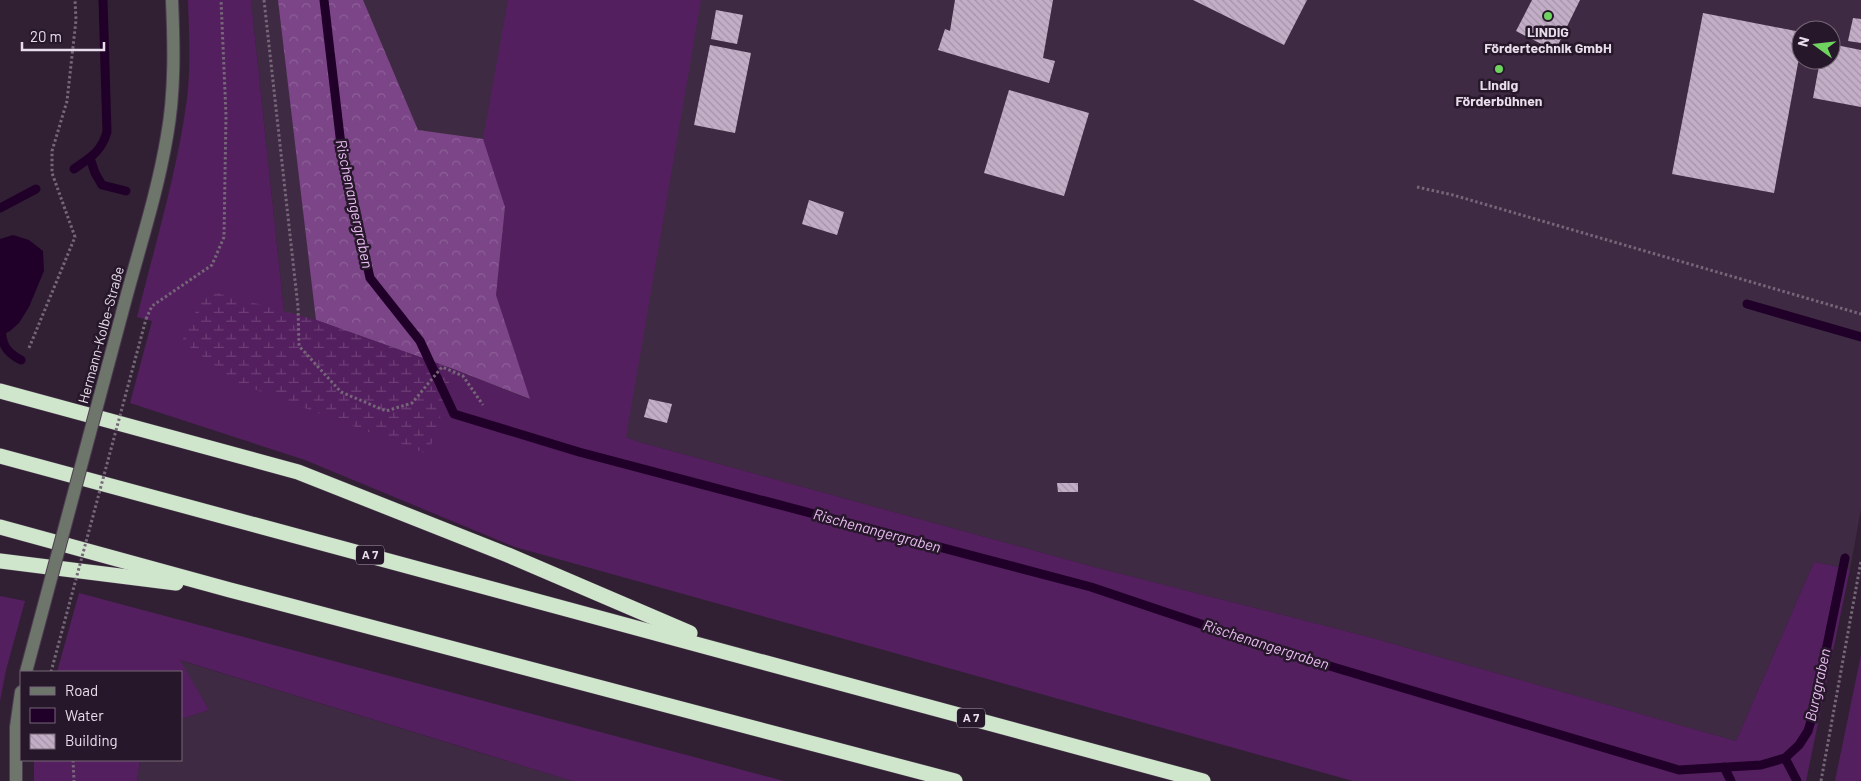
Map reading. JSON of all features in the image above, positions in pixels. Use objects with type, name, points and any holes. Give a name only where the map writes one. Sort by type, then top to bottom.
[{"type":"highway","points":[[0,391],[298,472],[508,555],[740,654]]},
{"type":"highway","name":"A 7","points":[[0,456],[740,654],[1203,781]]},
{"type":"highway","points":[[0,527],[230,590],[955,781]]},
{"type":"highway","points":[[0,561],[230,590]]},
{"type":"street","name":"Hermann-Kolbe-Straße","points":[[26,671],[157,182],[167,136],[174,49],[172,0]]},
{"type":"street","points":[[16,781],[16,727],[20,699]]},
{"type":"path","points":[[29,348],[75,238],[52,173],[52,151],[66,101],[76,20],[75,0]]},
{"type":"path","points":[[51,671],[146,319],[152,306],[212,265],[224,237],[226,115],[221,0]]},
{"type":"path","points":[[264,0],[298,307],[299,346],[341,392],[386,411],[412,403],[442,367],[463,376],[483,405]]},
{"type":"path","points":[[1417,187],[1453,194],[1861,314]]},
{"type":"path","points":[[1821,781],[1861,561]]},
{"type":"path","points":[[73,761],[74,781]]},
{"type":"shaded area","points":[[251,0],[1861,0],[1861,509],[1850,569],[1814,562],[1736,741],[1365,636],[1094,567],[639,442],[456,370],[316,320],[284,312]]},
{"type":"shaded area","points":[[179,660],[572,781],[137,781],[140,761],[182,761],[182,719],[209,710]]},
{"type":"green space","points":[[188,0],[251,0],[284,312],[316,320],[456,370],[529,399],[496,295],[505,207],[483,139],[508,0],[701,0],[626,437],[1094,567],[1365,636],[1736,741],[1814,562],[1850,569],[1806,781],[1353,781],[515,547],[305,460],[130,403],[152,321],[137,317],[172,182],[183,127],[189,62]]},
{"type":"green space","points":[[278,0],[363,0],[418,130],[483,139],[505,207],[496,295],[530,399],[456,370],[316,320]]},
{"type":"green space","points":[[206,290],[316,320],[456,370],[428,454],[238,383],[182,341]]},
{"type":"green space","points":[[79,593],[784,781],[572,781],[180,660],[209,710],[182,719],[182,671],[57,671]]},
{"type":"green space","points":[[0,596],[25,601],[6,670],[0,701]]},
{"type":"green space","points":[[1861,655],[1861,781],[1835,781]]},
{"type":"green space","points":[[34,761],[140,761],[137,781],[34,781]]},
{"type":"water","points":[[13,235],[29,240],[43,251],[44,271],[29,307],[19,323],[10,331],[0,336],[0,239]]},
{"type":"building","points":[[955,0],[1053,0],[1043,58],[1055,61],[1049,83],[938,50],[945,29],[950,31]]},
{"type":"building","points":[[1193,0],[1307,0],[1284,45]]},
{"type":"building","name":"LINDIG Fördertechnik GmbH","points":[[1532,0],[1580,0],[1555,51],[1516,31]]},
{"type":"building","points":[[716,10],[743,15],[737,44],[711,39]]},
{"type":"building","points":[[1703,13],[1791,30],[1791,70],[1797,70],[1774,193],[1672,174]]},
{"type":"building","points":[[1853,18],[1861,19],[1861,43],[1848,41]]},
{"type":"building","points":[[710,45],[751,53],[735,133],[694,125]]},
{"type":"building","points":[[1841,46],[1861,50],[1861,107],[1813,98],[1818,70],[1841,70]]},
{"type":"building","points":[[1009,90],[1089,113],[1064,196],[984,173]]},
{"type":"building","points":[[809,200],[844,212],[837,235],[802,224]]},
{"type":"building","points":[[649,399],[672,404],[667,423],[644,417]]},
{"type":"building","points":[[1057,483],[1078,483],[1078,492],[1058,492]]},
{"type":"waterway","points":[[74,169],[102,145],[107,132],[103,0]]},
{"type":"waterway","name":"Rischenangergraben","points":[[324,0],[341,145],[370,278],[420,341],[454,414],[579,452],[1091,587],[1296,656],[1679,770],[1761,765],[1785,758],[1799,745],[1808,731],[1813,714],[1845,558]]},
{"type":"waterway","points":[[90,158],[95,173],[102,185],[126,191]]},
{"type":"waterway","points":[[0,208],[36,189]]},
{"type":"waterway","name":"Burggraben","points":[[1747,304],[1861,337]]},
{"type":"waterway","points":[[1,324],[5,346],[11,354],[21,360]]},
{"type":"waterway","points":[[1785,758],[1797,781]]},
{"type":"waterway","name":"Burggraben","points":[[1724,767],[1731,781]]},
{"type":"place","name":"LINDIG Fördertechnik GmbH","points":[[1548,16]]},
{"type":"place","name":"Lindig Förderbühnen","points":[[1499,69]]}]
